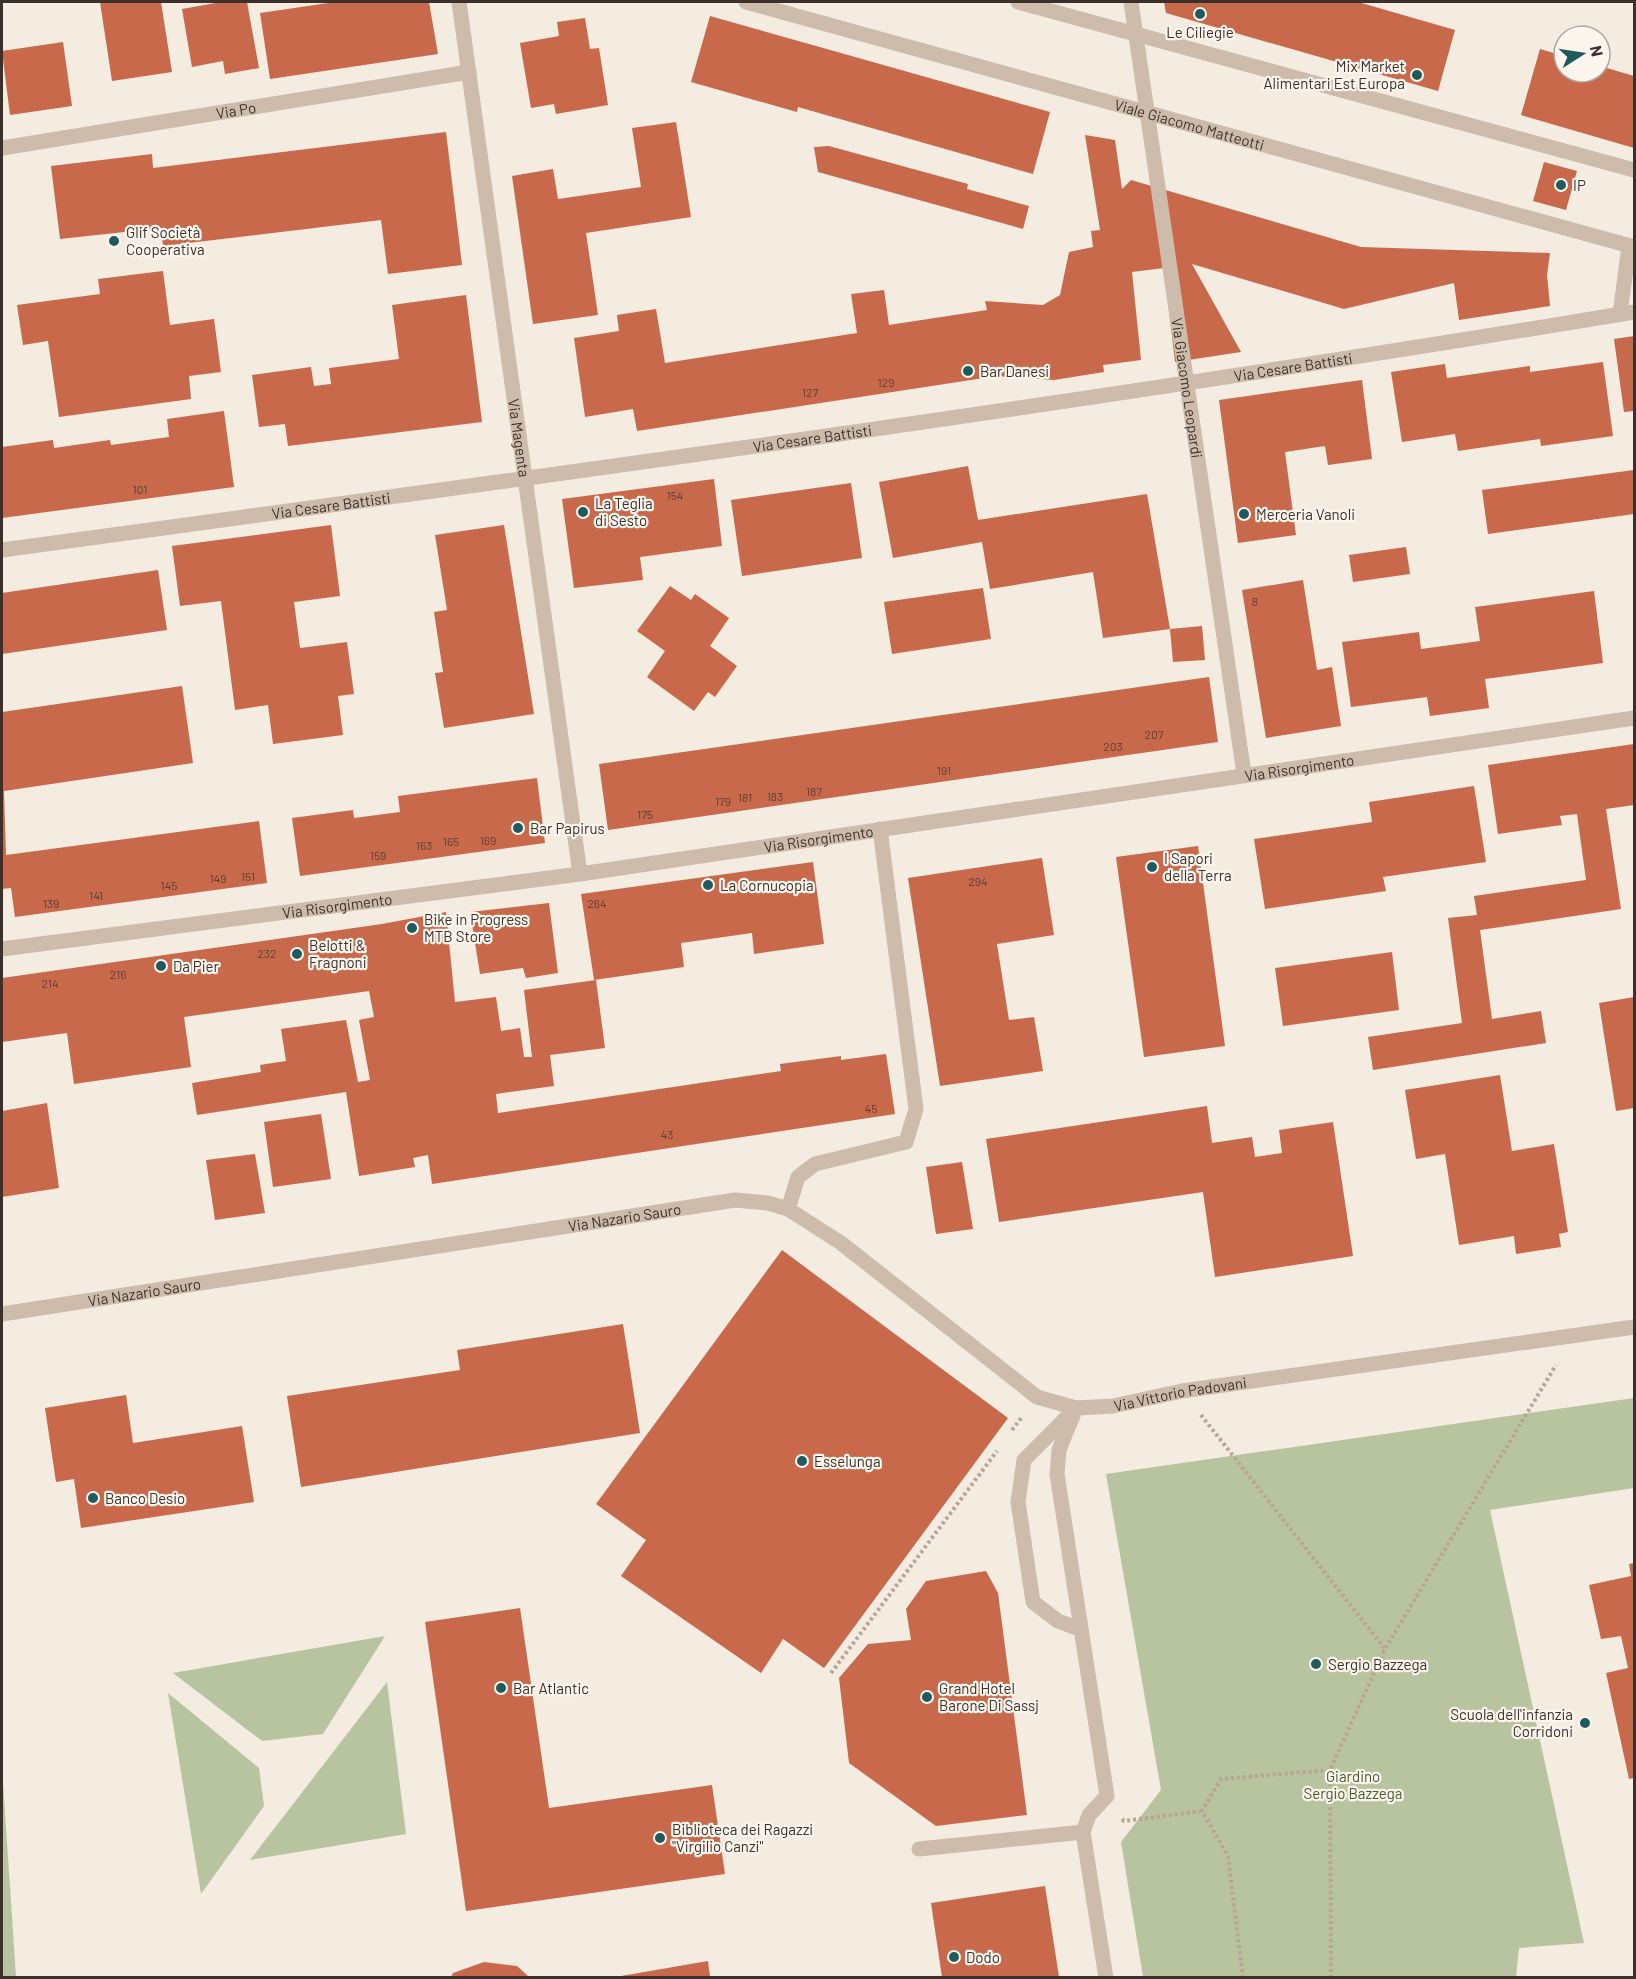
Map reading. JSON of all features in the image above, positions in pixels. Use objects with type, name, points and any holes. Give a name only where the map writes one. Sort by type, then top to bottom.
[{"type":"street","name":"Via Magenta","points":[[459,2],[580,874]]},
{"type":"street","name":"Viale Giacomo Matteotti","points":[[746,2],[1632,247]]},
{"type":"street","points":[[1018,2],[1635,170]]},
{"type":"street","name":"Via Giacomo Leopardi","points":[[1131,2],[1138,36],[1244,774]]},
{"type":"street","name":"Via Po","points":[[2,148],[469,72]]},
{"type":"street","name":"Via Cesare Battisti","points":[[2,550],[1187,384],[1627,313],[1632,247]]},
{"type":"street","name":"Via Risorgimento","points":[[2,949],[580,874],[1635,718]]},
{"type":"street","points":[[788,1209],[798,1177],[815,1164],[906,1142],[916,1109],[880,829]]},
{"type":"street","name":"Via Nazario Sauro","points":[[2,1314],[735,1200],[768,1203],[788,1209]]},
{"type":"street","name":"Via Vittorio Padovani","points":[[788,1209],[841,1243],[1037,1397],[1076,1408],[1113,1406],[1182,1391],[1635,1327]]},
{"type":"street","points":[[1076,1408],[1024,1460],[1018,1502],[1033,1602],[1058,1620],[1079,1629]]},
{"type":"street","points":[[1076,1408],[1059,1450],[1057,1474],[1079,1629],[1107,1796],[1089,1815],[1083,1832],[1106,1977]]},
{"type":"street","points":[[919,1849],[1083,1832]]},
{"type":"path","points":[[1331,1977],[1330,1770],[1385,1649],[1574,1336]]},
{"type":"path","points":[[1182,1391],[1385,1649]]},
{"type":"path","points":[[1008,1435],[1037,1397]]},
{"type":"path","points":[[831,1673],[1001,1445]]},
{"type":"path","points":[[1202,1811],[1221,1779],[1330,1770]]},
{"type":"path","points":[[1107,1796],[1124,1821],[1202,1811]]},
{"type":"path","points":[[1202,1811],[1228,1856],[1243,1977]]},
{"type":"green space","name":"Giardino Sergio Bazzega","points":[[1634,1398],[1634,1488],[1490,1510],[1584,1943],[1519,1948],[1516,1977],[1143,1977],[1121,1842],[1161,1790],[1106,1474]]},
{"type":"green space","points":[[385,1636],[323,1734],[262,1741],[173,1673]]},
{"type":"green space","points":[[387,1682],[406,1834],[250,1860]]},
{"type":"green space","points":[[168,1693],[259,1768],[264,1806],[201,1894]]},
{"type":"green space","points":[[2,1768],[16,1977],[2,1977]]},
{"type":"building","points":[[100,2],[161,2],[172,72],[112,81]]},
{"type":"building","points":[[221,2],[247,2],[259,68],[225,74],[223,61],[192,67],[182,9]]},
{"type":"building","points":[[335,2],[429,2],[438,54],[270,79],[260,13]]},
{"type":"building","points":[[1164,2],[1358,2],[1455,30],[1438,91],[1166,13]]},
{"type":"building","points":[[710,16],[1050,112],[1033,174],[798,107],[797,112],[691,82]]},
{"type":"building","points":[[585,18],[590,49],[599,48],[608,105],[556,114],[554,104],[531,108],[520,43],[559,36],[557,22]]},
{"type":"building","points":[[63,42],[72,106],[10,115],[2,51]]},
{"type":"building","points":[[1540,49],[1552,52],[1552,84],[1612,84],[1612,70],[1634,76],[1634,148],[1521,115]]},
{"type":"building","points":[[676,122],[691,217],[586,233],[598,315],[533,324],[512,176],[553,169],[558,199],[641,187],[632,128]]},
{"type":"building","points":[[446,132],[462,265],[388,274],[381,220],[163,246],[161,228],[60,239],[51,166],[152,154],[153,168]]},
{"type":"building","points":[[1085,135],[1115,140],[1122,189],[1131,180],[1361,247],[1550,253],[1547,275],[1550,306],[1459,320],[1454,283],[1344,309],[1192,264],[1241,352],[1175,362],[1164,268],[1132,272],[1141,360],[1103,365],[1104,372],[1054,380],[997,376],[637,431],[633,409],[585,417],[574,338],[619,331],[617,315],[656,309],[665,363],[857,333],[851,294],[884,290],[889,325],[987,310],[985,301],[1043,305],[1060,295],[1069,252],[1093,247],[1091,231],[1100,230]]},
{"type":"building","points":[[829,146],[968,184],[967,189],[1029,206],[1023,229],[818,172],[814,147]]},
{"type":"building","points":[[1544,162],[1577,171],[1566,210],[1533,201]]},
{"type":"building","points":[[163,271],[170,325],[214,319],[221,372],[189,376],[191,399],[59,417],[48,341],[23,345],[17,305],[100,294],[98,279]]},
{"type":"building","points":[[466,295],[482,422],[288,446],[285,424],[259,427],[252,375],[311,367],[314,386],[331,384],[329,368],[399,359],[392,305]]},
{"type":"building","points":[[1634,336],[1634,411],[1624,412],[1614,339]]},
{"type":"building","points":[[1603,362],[1613,436],[1541,446],[1540,439],[1458,451],[1455,434],[1402,442],[1391,372],[1445,364],[1447,378],[1530,366],[1530,372]]},
{"type":"building","points":[[1362,380],[1372,459],[1328,465],[1325,446],[1285,452],[1296,535],[1238,543],[1219,400]]},
{"type":"building","points":[[224,411],[234,487],[2,518],[2,447],[53,440],[54,448],[110,440],[111,445],[169,437],[167,419]]},
{"type":"building","points":[[968,466],[978,520],[1147,494],[1170,629],[1103,638],[1093,572],[990,589],[982,542],[893,558],[879,482]]},
{"type":"building","points":[[1634,470],[1634,514],[1488,534],[1482,490]]},
{"type":"building","points":[[714,479],[722,546],[640,557],[643,580],[574,588],[562,499]]},
{"type":"building","points":[[851,483],[862,558],[742,576],[731,500]]},
{"type":"building","points":[[331,525],[340,596],[294,602],[300,648],[347,642],[354,694],[338,696],[343,735],[273,744],[268,705],[235,710],[221,601],[180,606],[172,546]]},
{"type":"building","points":[[504,525],[534,714],[444,728],[435,673],[443,672],[434,612],[447,610],[435,535]]},
{"type":"building","points":[[1406,547],[1410,574],[1353,582],[1349,555]]},
{"type":"building","points":[[158,570],[167,630],[2,654],[2,593]]},
{"type":"building","points":[[1303,580],[1317,670],[1332,667],[1341,726],[1266,738],[1242,590]]},
{"type":"building","points":[[670,586],[691,600],[695,594],[729,618],[710,646],[737,666],[715,697],[708,692],[694,711],[647,677],[665,651],[637,631]]},
{"type":"building","points":[[983,588],[991,639],[892,654],[884,602]]},
{"type":"building","points":[[1594,591],[1603,663],[1485,679],[1489,708],[1430,716],[1427,697],[1351,707],[1342,642],[1419,632],[1421,649],[1480,641],[1475,607]]},
{"type":"building","points":[[1202,626],[1205,660],[1173,662],[1170,629]]},
{"type":"building","points":[[1209,677],[1218,742],[608,830],[599,764]]},
{"type":"building","points":[[182,686],[193,763],[4,791],[6,855],[259,821],[267,883],[15,917],[11,888],[2,889],[2,712]]},
{"type":"building","points":[[1634,744],[1634,805],[1606,809],[1621,909],[1480,930],[1492,1019],[1541,1011],[1546,1043],[1373,1070],[1368,1037],[1462,1023],[1448,918],[1477,915],[1474,896],[1586,880],[1577,814],[1560,816],[1562,825],[1498,834],[1488,765]]},
{"type":"building","points":[[537,778],[545,843],[300,876],[292,818],[353,810],[354,818],[400,812],[398,796]]},
{"type":"building","points":[[1474,786],[1486,862],[1383,877],[1386,891],[1265,909],[1254,839],[1372,822],[1369,802]]},
{"type":"building","points":[[1198,846],[1225,1046],[1144,1057],[1116,857]]},
{"type":"building","points":[[1042,858],[1054,935],[997,944],[1009,1020],[1034,1017],[1043,1071],[940,1086],[908,878]]},
{"type":"building","points":[[813,862],[824,944],[754,954],[752,933],[681,943],[684,967],[594,980],[581,894]]},
{"type":"building","points":[[549,903],[558,973],[526,978],[523,968],[480,974],[470,912]]},
{"type":"building","points":[[446,912],[455,1002],[496,997],[501,1031],[520,1028],[524,1057],[532,1057],[524,990],[596,980],[605,1048],[550,1055],[554,1086],[496,1094],[498,1113],[781,1071],[780,1064],[841,1056],[841,1060],[886,1054],[895,1114],[432,1184],[428,1155],[413,1158],[415,1167],[359,1176],[346,1092],[197,1115],[192,1083],[261,1072],[260,1065],[286,1061],[281,1029],[346,1020],[358,1082],[370,1080],[359,1020],[374,1017],[369,991],[184,1017],[191,1067],[74,1084],[67,1033],[2,1042],[2,978],[382,924]]},
{"type":"building","points":[[1392,952],[1399,1010],[1283,1026],[1275,968]]},
{"type":"building","points":[[1634,997],[1634,1108],[1616,1111],[1599,1003]]},
{"type":"building","points":[[1500,1075],[1512,1151],[1554,1144],[1568,1232],[1559,1234],[1561,1247],[1516,1254],[1514,1236],[1459,1245],[1445,1154],[1416,1159],[1405,1090]]},
{"type":"building","points":[[47,1103],[59,1188],[2,1197],[2,1111]]},
{"type":"building","points":[[1207,1106],[1212,1143],[1252,1137],[1255,1157],[1282,1153],[1279,1130],[1333,1122],[1353,1256],[1215,1277],[1203,1192],[999,1222],[986,1139]]},
{"type":"building","points":[[321,1114],[331,1179],[273,1187],[264,1122]]},
{"type":"building","points":[[255,1154],[265,1213],[215,1220],[206,1160]]},
{"type":"building","points":[[962,1162],[973,1229],[936,1234],[926,1167]]},
{"type":"building","name":"Esselunga","points":[[782,1250],[1008,1418],[824,1668],[783,1639],[761,1673],[621,1576],[646,1540],[596,1504]]},
{"type":"building","points":[[623,1324],[640,1433],[301,1487],[287,1396],[460,1370],[457,1350]]},
{"type":"building","points":[[126,1395],[133,1443],[242,1426],[254,1502],[81,1528],[74,1479],[56,1482],[45,1408]]},
{"type":"building","points":[[1634,1563],[1634,1778],[1629,1779],[1606,1673],[1628,1668],[1621,1636],[1601,1639],[1589,1585],[1631,1576],[1629,1564]]},
{"type":"building","name":"Grand Hotel Barone Di Sassj","points":[[986,1571],[998,1593],[1027,1815],[936,1826],[849,1763],[839,1678],[868,1644],[911,1640],[906,1609],[926,1581]]},
{"type":"building","points":[[520,1608],[549,1808],[712,1785],[725,1874],[466,1911],[425,1622]]},
{"type":"building","points":[[1045,1886],[1059,1977],[942,1977],[931,1903]]},
{"type":"building","points":[[708,1961],[710,1977],[621,1977],[621,1976]]},
{"type":"building","points":[[484,1962],[517,1966],[529,1977],[451,1977],[453,1973]]},
{"type":"place","name":"Le Ciliegie","points":[[1200,14]]},
{"type":"place","name":"Mix Market Alimentari Est Europa","points":[[1417,75]]},
{"type":"place","name":"IP","points":[[1561,185]]},
{"type":"place","name":"Glif Società Cooperativa","points":[[114,241]]},
{"type":"place","name":"Bar Danesi","points":[[968,371]]},
{"type":"place","name":"La Teglia di Sesto","points":[[583,512]]},
{"type":"place","name":"Merceria Vanoli","points":[[1244,514]]},
{"type":"place","name":"Bar Papirus","points":[[518,828]]},
{"type":"place","name":"I Sapori della Terra","points":[[1152,867]]},
{"type":"place","name":"La Cornucopia","points":[[708,885]]},
{"type":"place","name":"Bike in Progress MTB Store","points":[[412,928]]},
{"type":"place","name":"Belotti & Fragnoni","points":[[297,954]]},
{"type":"place","name":"Da Pier","points":[[161,966]]},
{"type":"place","name":"Esselunga","points":[[802,1461]]},
{"type":"place","name":"Banco Desio","points":[[93,1498]]},
{"type":"place","name":"Sergio Bazzega","points":[[1316,1664]]},
{"type":"place","name":"Bar Atlantic","points":[[501,1688]]},
{"type":"place","name":"Grand Hotel Barone Di Sassj","points":[[927,1697]]},
{"type":"place","name":"Scuola dell'infanzia Corridoni","points":[[1585,1723]]},
{"type":"place","name":"Biblioteca dei Ragazzi \"Virgilio Canzi\"","points":[[660,1838]]},
{"type":"place","name":"Dodo","points":[[954,1957]]}]
